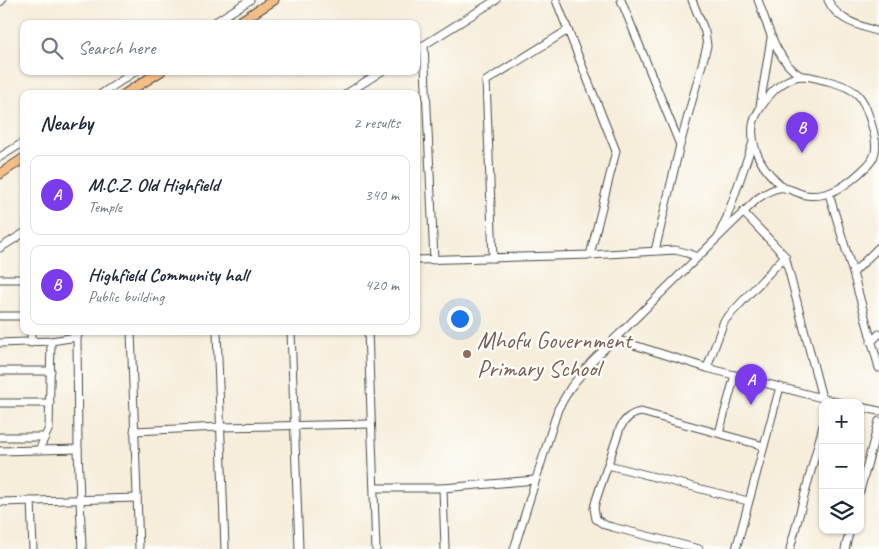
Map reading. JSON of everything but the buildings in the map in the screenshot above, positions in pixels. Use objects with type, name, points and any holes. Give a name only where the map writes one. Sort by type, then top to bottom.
[{"type":"main road","points":[[242,20],[274,0]]},
{"type":"main road","points":[[131,90],[155,75]]},
{"type":"main road","points":[[0,174],[20,161]]},
{"type":"street","points":[[218,20],[250,0]]},
{"type":"street","points":[[420,48],[496,0]]},
{"type":"street","points":[[556,0],[616,151],[590,255]]},
{"type":"street","points":[[621,0],[680,145]]},
{"type":"street","points":[[655,251],[680,145],[707,46],[705,32],[692,0]]},
{"type":"street","points":[[758,0],[783,60],[792,71],[801,76],[846,86],[856,92],[864,105],[878,146],[870,164],[840,189],[829,194],[818,196],[805,195],[783,187],[769,175],[759,160],[753,142],[753,124],[760,109],[772,92],[783,83],[801,76]]},
{"type":"street","points":[[828,0],[837,14],[847,21],[879,32]]},
{"type":"street","points":[[493,258],[486,81],[568,30]]},
{"type":"street","points":[[760,109],[771,46],[771,34]]},
{"type":"street","points":[[424,45],[434,260]]},
{"type":"street","points":[[107,90],[130,75]]},
{"type":"street","points":[[353,90],[376,75]]},
{"type":"street","points":[[717,237],[727,218],[753,142]]},
{"type":"street","points":[[0,157],[20,144]]},
{"type":"street","points":[[870,164],[879,163]]},
{"type":"street","points":[[514,549],[552,425],[564,397],[591,362],[743,212],[768,192],[783,187]]},
{"type":"street","points":[[829,194],[879,368]]},
{"type":"street","points":[[743,212],[785,256],[827,399]]},
{"type":"street","points":[[0,248],[20,236]]},
{"type":"street","points":[[853,273],[879,247]]},
{"type":"street","points":[[420,260],[590,255],[675,250],[687,252],[697,257]]},
{"type":"street","points":[[707,368],[724,321],[785,256]]},
{"type":"street","points":[[0,279],[20,280]]},
{"type":"street","points":[[0,316],[20,316]]},
{"type":"street","points":[[871,342],[879,334]]},
{"type":"street","points":[[31,335],[31,343]]},
{"type":"street","points":[[0,343],[51,341],[74,335]]},
{"type":"street","points":[[78,335],[78,449],[82,549]]},
{"type":"street","points":[[131,335],[139,549]]},
{"type":"street","points":[[217,335],[225,549]]},
{"type":"street","points":[[291,335],[299,549]]},
{"type":"street","points":[[368,335],[376,549]]},
{"type":"street","points":[[615,339],[707,368],[823,399]]},
{"type":"street","points":[[39,450],[49,428],[51,341]]},
{"type":"street","points":[[0,371],[51,371]]},
{"type":"street","points":[[719,433],[735,375]]},
{"type":"street","points":[[736,549],[780,387]]},
{"type":"street","points":[[0,403],[50,403]]},
{"type":"street","points":[[864,408],[879,411]]},
{"type":"street","points":[[700,549],[605,525],[596,519],[594,508],[596,500],[620,428],[632,414],[641,412],[764,446]]},
{"type":"street","points":[[861,489],[879,421]]},
{"type":"street","points":[[134,431],[370,424]]},
{"type":"street","points":[[0,437],[45,437]]},
{"type":"street","points":[[790,549],[819,441]]},
{"type":"street","points":[[0,451],[78,449]]},
{"type":"street","points":[[608,465],[748,500]]},
{"type":"street","points":[[375,488],[443,488],[535,480]]},
{"type":"street","points":[[443,488],[445,549]]},
{"type":"street","points":[[0,502],[137,498]]},
{"type":"street","points":[[31,502],[33,549]]},
{"type":"street","points":[[845,549],[849,534]]},
{"type":"place","name":"Highfield Community hall","points":[[802,153]]},
{"type":"place","name":"Mhofu Government Primary School","points":[[467,354]]},
{"type":"place","name":"M.C.Z. Old Highfield","points":[[751,405]]}]
